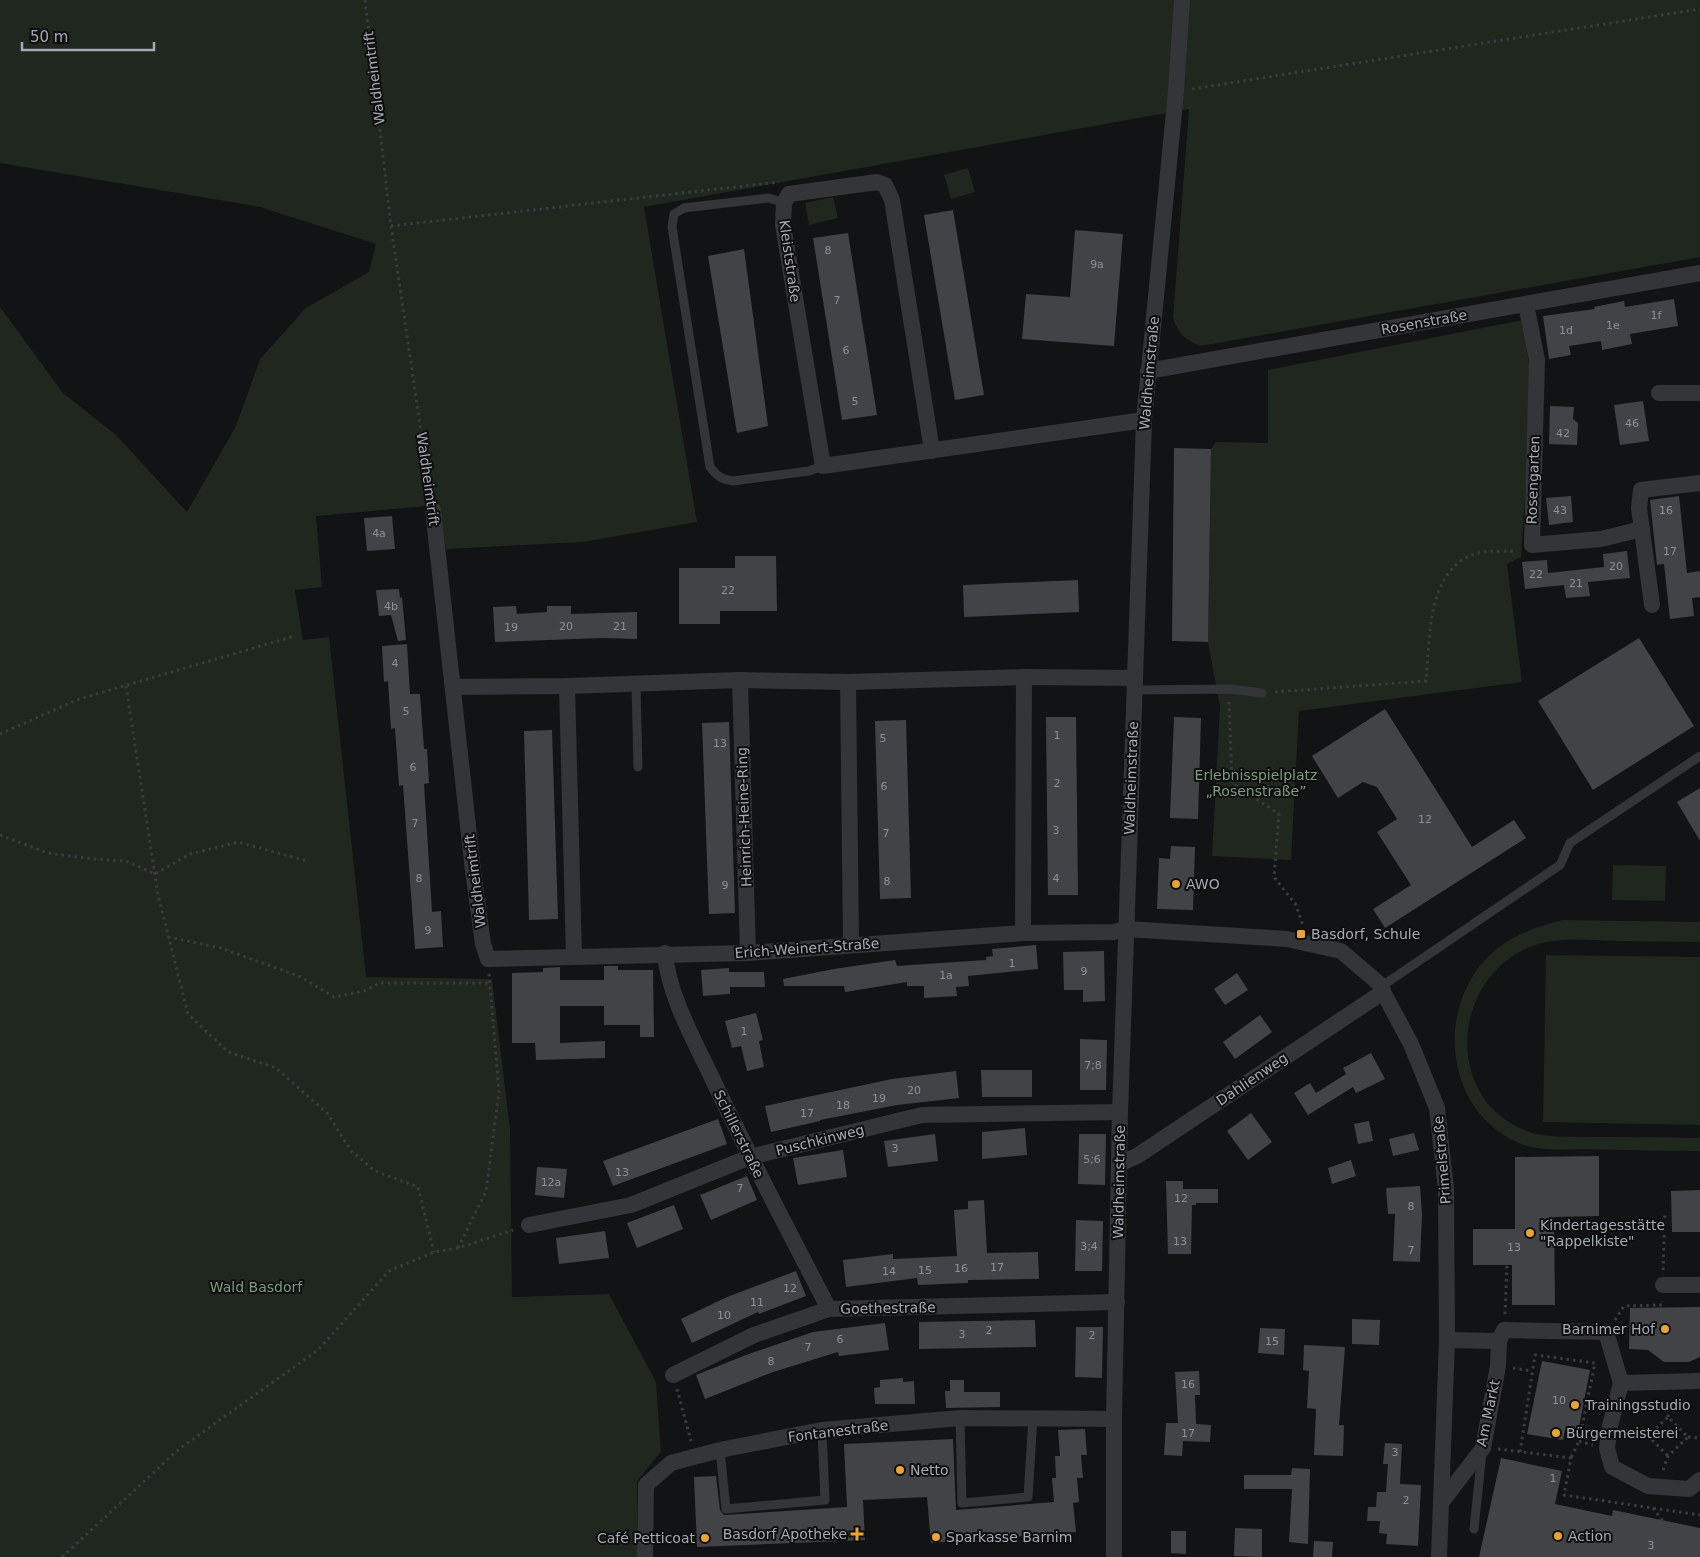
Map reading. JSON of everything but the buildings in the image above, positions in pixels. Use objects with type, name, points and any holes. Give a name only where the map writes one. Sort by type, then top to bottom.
[{"type":"street","name":"Waldheimstraße","points":[[1114,1557],[1114,1419],[1120,1112],[1144,420],[1176,91],[1182,0]]},
{"type":"street","points":[[786,199],[877,182],[886,186],[892,200],[932,451]]},
{"type":"street","name":"Kleiststraße","points":[[786,199],[783,225],[823,466]]},
{"type":"street","name":"Rosenstraße","points":[[1148,370],[1700,273]]},
{"type":"street","name":"Rosengarten","points":[[1526,304],[1537,360],[1532,545],[1601,539],[1642,529]]},
{"type":"street","points":[[1660,393],[1700,393]]},
{"type":"street","points":[[823,466],[1144,420]]},
{"type":"street","points":[[1652,605],[1639,508],[1641,490],[1700,483]]},
{"type":"street","name":"Waldheimtrift","points":[[433,510],[474,880],[482,944],[488,958]]},
{"type":"street","points":[[1024,677],[1024,933]]},
{"type":"street","points":[[454,687],[567,686],[740,680],[848,682],[1024,677],[1135,684]]},
{"type":"street","name":"Heinrich-Heine-Ring","points":[[740,680],[748,953]]},
{"type":"street","points":[[848,682],[851,944]]},
{"type":"street","points":[[567,686],[574,958]]},
{"type":"street","name":"Erich-Weinert-Straße","points":[[488,958],[574,958],[666,953],[748,953],[851,944],[1024,933],[1114,932],[1126,928]]},
{"type":"street","name":"Primelstraße","points":[[1126,928],[1288,939],[1341,951],[1382,989],[1411,1044],[1437,1108],[1446,1189],[1447,1340],[1439,1557]]},
{"type":"street","name":"Schillerstraße","points":[[666,953],[667,973],[694,1041],[750,1157],[829,1309]]},
{"type":"street","name":"Dahlienweg","points":[[1119,1164],[1137,1156],[1382,989]]},
{"type":"street","name":"Puschkinweg","points":[[529,1225],[631,1205],[750,1157],[922,1115],[1120,1112]]},
{"type":"street","points":[[1663,1285],[1700,1285]]},
{"type":"street","name":"Goethestraße","points":[[673,1375],[754,1335],[829,1309],[1117,1302]]},
{"type":"street","points":[[1447,1340],[1502,1335],[1606,1332],[1621,1383],[1610,1426],[1607,1448],[1612,1467],[1648,1486],[1657,1488],[1689,1489],[1700,1480]]},
{"type":"street","name":"Am Markt","points":[[1441,1503],[1483,1448],[1502,1335]]},
{"type":"street","points":[[1621,1383],[1700,1381]]},
{"type":"street","name":"Fontanestraße","points":[[645,1557],[646,1485],[671,1463],[720,1450],[822,1430],[960,1418],[1114,1419]]},
{"type":"lane","points":[[786,199],[769,198],[684,208],[674,214],[672,227],[710,466],[716,475],[733,481],[809,471],[823,466]]},
{"type":"lane","points":[[636,684],[638,767]]},
{"type":"lane","points":[[1135,684],[1229,689],[1262,693]]},
{"type":"lane","points":[[1382,989],[1560,865],[1570,842],[1700,756]]},
{"type":"lane","points":[[960,1418],[962,1503],[1028,1497],[1033,1417]]},
{"type":"lane","points":[[720,1450],[726,1508],[826,1500],[822,1430]]},
{"type":"lane","points":[[1474,1529],[1483,1448]]},
{"type":"path","name":"Waldheimtrift","points":[[365,0],[391,226],[433,510]]},
{"type":"path","points":[[1176,91],[1700,8]]},
{"type":"path","points":[[391,226],[778,181],[786,199]]},
{"type":"path","points":[[1262,693],[1426,681],[1432,609],[1438,592],[1449,573],[1466,558],[1478,553],[1524,551],[1532,545]]},
{"type":"path","points":[[0,734],[79,699],[295,636]]},
{"type":"path","points":[[126,686],[155,874],[168,937],[188,1014],[228,1052],[276,1068],[328,1114],[351,1151],[375,1171],[418,1187],[434,1252]]},
{"type":"path","points":[[1229,689],[1232,782],[1279,814],[1274,877],[1296,905],[1309,943]]},
{"type":"path","points":[[0,835],[48,853],[126,861],[155,874]]},
{"type":"path","points":[[155,874],[190,854],[238,842],[307,861]]},
{"type":"path","points":[[168,937],[221,948],[301,977],[334,997],[364,991],[380,983],[490,983]]},
{"type":"path","points":[[458,1248],[486,1191],[499,1092],[488,958]]},
{"type":"path","points":[[1606,1332],[1624,1306],[1662,1305],[1664,1213]]},
{"type":"path","points":[[62,1557],[179,1449],[318,1350],[388,1272],[434,1252],[458,1248],[529,1225]]},
{"type":"path","points":[[1502,1335],[1506,1265]]},
{"type":"path","points":[[1520,1452],[1535,1355],[1595,1363],[1579,1441],[1571,1458],[1564,1495],[1700,1515]]},
{"type":"path","points":[[673,1375],[695,1456]]},
{"type":"path","points":[[1648,1436],[1668,1417],[1688,1437],[1700,1438]]},
{"type":"path","points":[[1610,1426],[1648,1436],[1668,1456],[1688,1437]]},
{"type":"path","points":[[1483,1448],[1571,1458]]},
{"type":"green space","name":"Wald Basdorf","points":[[0,0],[1700,0],[1700,257],[1201,346],[1183,336],[1173,318],[1189,109],[644,207],[697,522],[583,542],[446,549],[439,505],[316,516],[322,587],[295,590],[303,640],[329,637],[366,977],[492,979],[510,1130],[512,1297],[609,1294],[656,1382],[661,1452],[637,1481],[637,1557],[0,1557],[0,307],[63,393],[115,434],[187,512],[236,426],[260,359],[306,308],[369,272],[376,244],[260,207],[0,163]]},
{"type":"green space","points":[[968,168],[975,192],[951,199],[944,175]]},
{"type":"green space","points":[[833,197],[838,218],[809,225],[805,203]]},
{"type":"green space","name":"Erlebnisspielplatz „Rosenstraße”","points":[[1523,320],[1532,388],[1521,557],[1507,564],[1522,682],[1299,711],[1291,860],[1212,856],[1220,707],[1208,642],[1211,449],[1216,442],[1268,443],[1268,370]]},
{"type":"green space","points":[[1613,865],[1666,866],[1665,901],[1612,900]]},
{"type":"green space","points":[[1563,920],[1700,922],[1700,942],[1557,940],[1534,945],[1523,950],[1498,969],[1480,993],[1470,1020],[1467,1049],[1473,1076],[1486,1101],[1508,1121],[1537,1134],[1564,1137],[1700,1138],[1700,1151],[1535,1148],[1519,1143],[1494,1128],[1475,1107],[1462,1083],[1456,1056],[1455,1028],[1461,1001],[1473,975],[1492,953],[1508,941],[1544,925]]},
{"type":"green space","points":[[1546,955],[1700,957],[1700,1125],[1543,1122]]},
{"type":"place","name":"AWO","points":[[1176,884]]},
{"type":"place","name":"Basdorf, Schule","points":[[1301,934]]},
{"type":"place","name":"Kindertagesstätte \"Rappelkiste\"","points":[[1530,1233]]},
{"type":"place","name":"Barnimer Hof","points":[[1665,1329]]},
{"type":"place","name":"Trainingsstudio","points":[[1575,1405]]},
{"type":"place","name":"Bürgermeisterei","points":[[1556,1433]]},
{"type":"place","name":"Netto","points":[[900,1470]]},
{"type":"place","name":"Basdorf Apotheke","points":[[857,1534]]},
{"type":"place","name":"Action","points":[[1558,1536]]},
{"type":"place","name":"Sparkasse Barnim","points":[[936,1537]]},
{"type":"place","name":"Café Petticoat","points":[[705,1538]]}]
